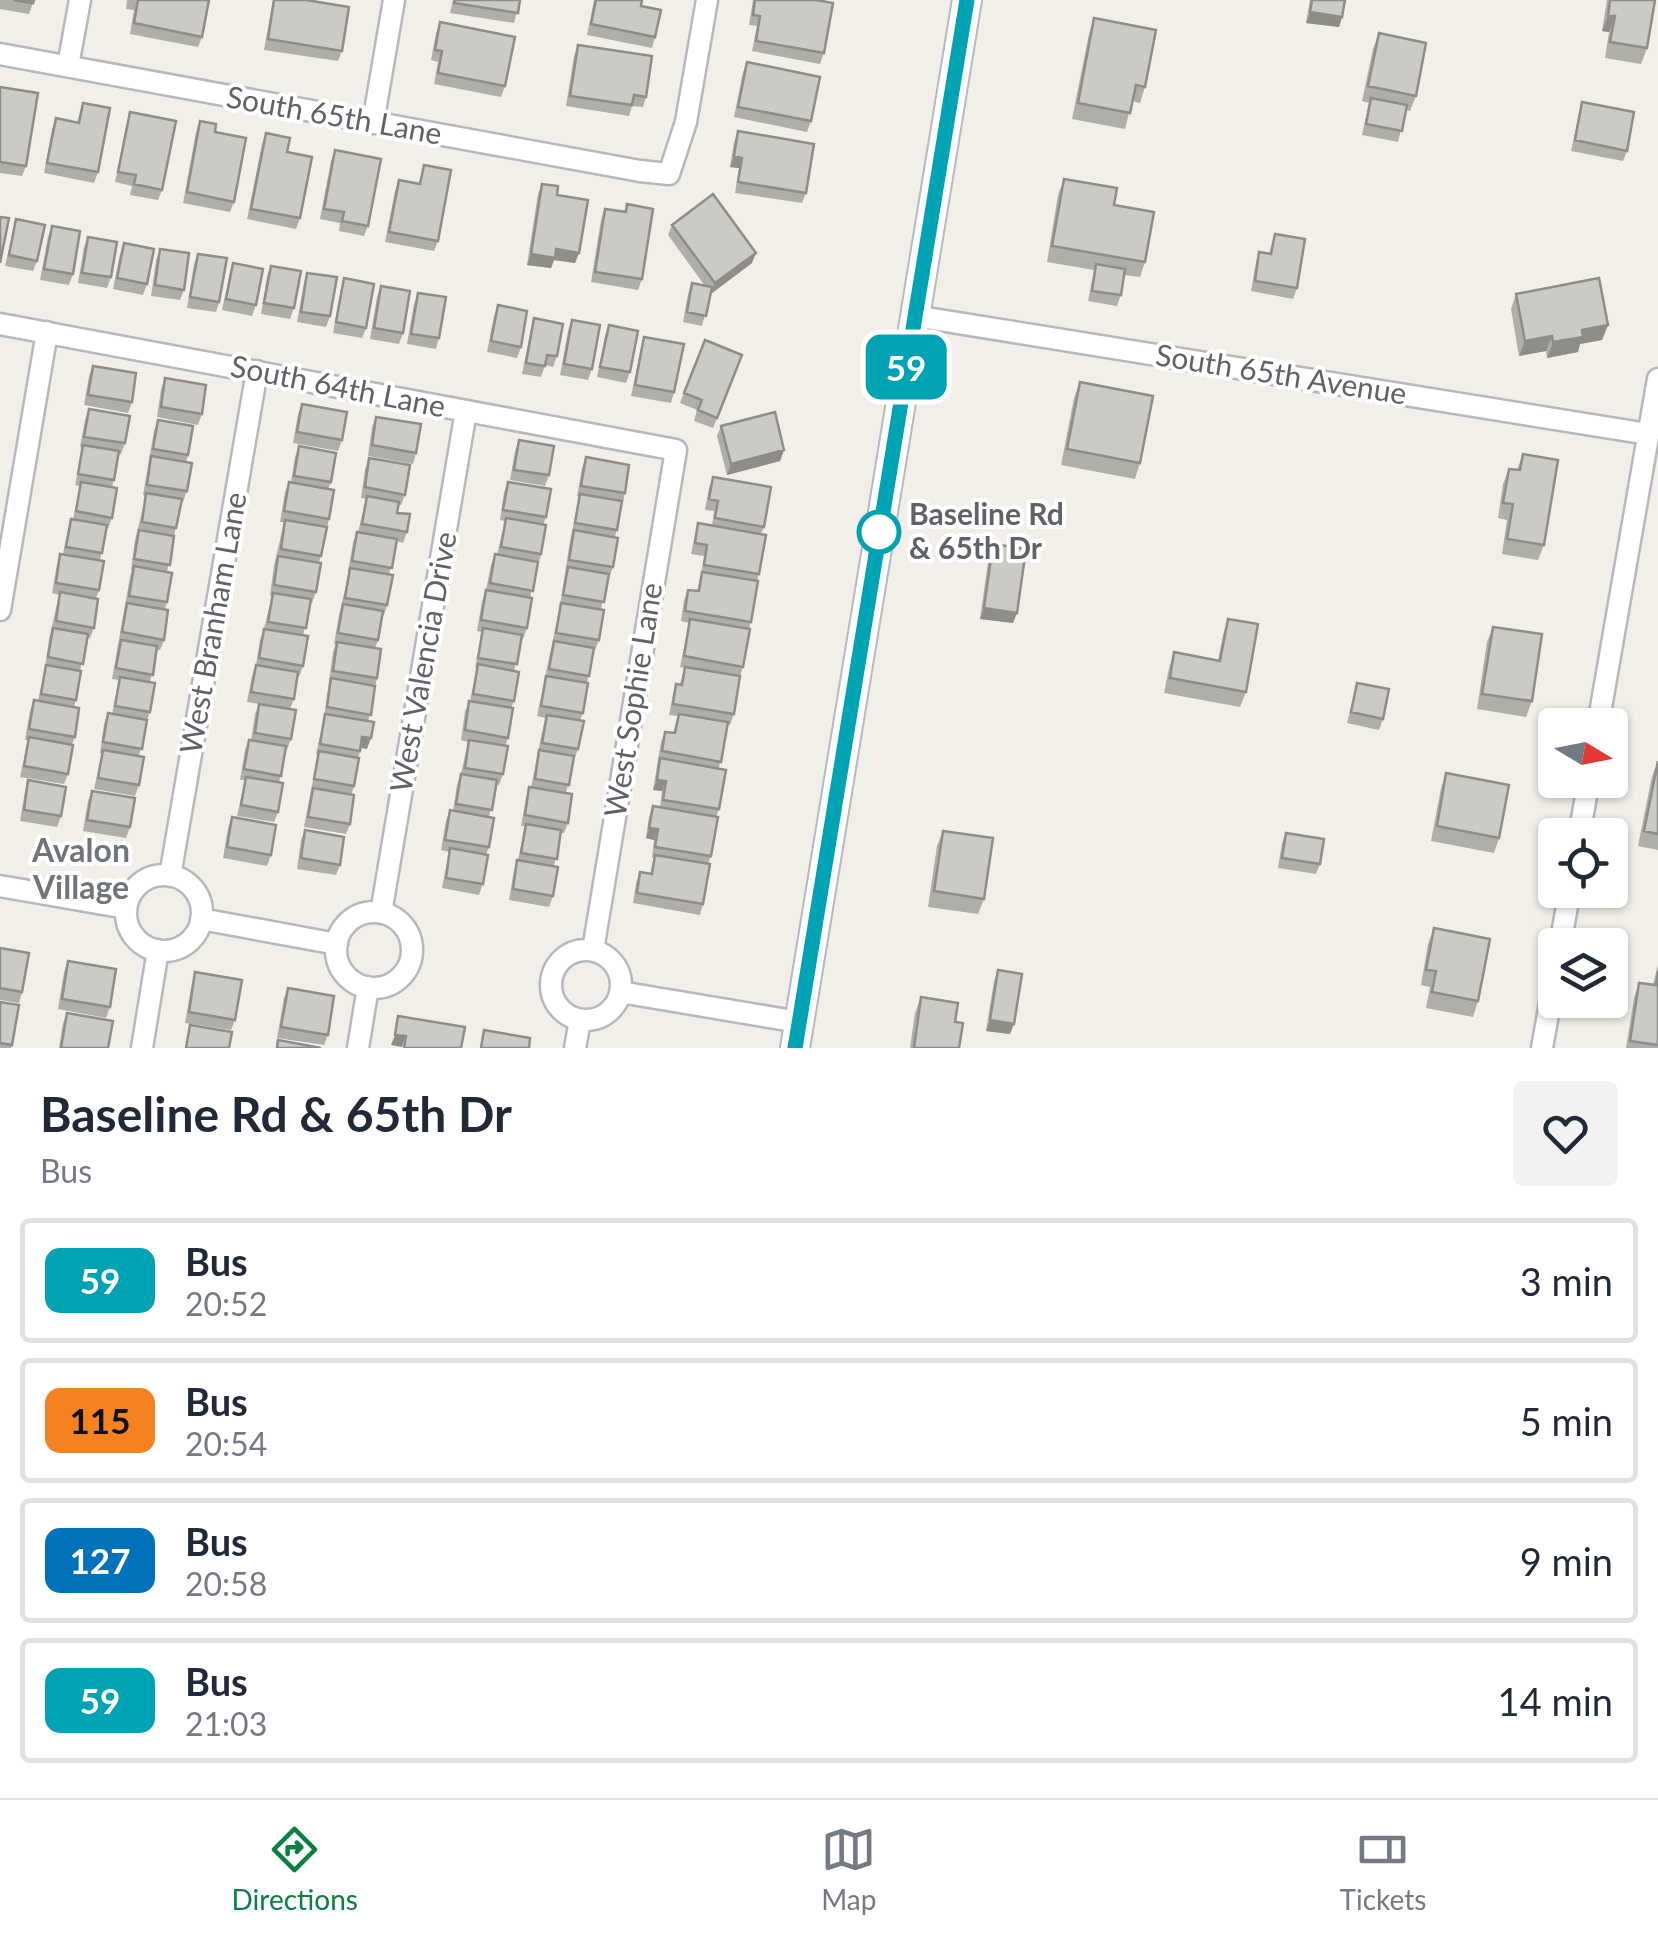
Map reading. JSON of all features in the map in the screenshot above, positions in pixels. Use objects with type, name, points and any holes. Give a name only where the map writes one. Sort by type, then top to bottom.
[{"type":"main road","points":[[797,1035],[967,0]]},
{"type":"street","points":[[68,66],[80,0]]},
{"type":"street","points":[[372,123],[394,0]]},
{"type":"street","name":"South 65th Lane","points":[[0,54],[668,174],[686,122],[706,0]]},
{"type":"street","name":"South 65th Avenue","points":[[914,316],[1648,434]]},
{"type":"street","name":"South 64th Lane","points":[[0,324],[676,450]]},
{"type":"street","points":[[0,610],[46,332]]},
{"type":"street","name":"West Branham Lane","points":[[170,876],[257,371]]},
{"type":"street","points":[[1601,708],[1658,379]]},
{"type":"street","name":"West Valencia Drive","points":[[381,913],[466,412]]},
{"type":"street","name":"West Sophie Lane","points":[[592,950],[676,450]]},
{"type":"street","points":[[170,876],[182,880],[198,896],[201,920],[190,940],[180,947],[158,950],[146,947],[130,930],[126,908],[133,892],[146,880],[170,876]]},
{"type":"street","points":[[0,886],[126,908]]},
{"type":"street","points":[[381,913],[394,917],[410,937],[410,963],[393,983],[368,988],[347,977],[340,967],[337,944],[340,932],[358,916],[381,913]]},
{"type":"street","points":[[201,920],[337,944]]},
{"type":"street","points":[[142,1048],[158,950]]},
{"type":"street","points":[[592,950],[612,960],[618,970],[620,992],[606,1014],[598,1019],[580,1020],[570,1017],[555,1003],[552,974],[556,965],[572,952],[592,950]]},
{"type":"street","points":[[358,1048],[368,988]]},
{"type":"street","points":[[620,992],[797,1035]]},
{"type":"street","points":[[1542,1048],[1547,1018]]},
{"type":"street","points":[[575,1048],[580,1020]]},
{"type":"building","points":[[138,0],[209,0],[202,37],[134,23]]},
{"type":"building","points":[[274,0],[349,7],[342,51],[268,39]]},
{"type":"building","points":[[520,0],[518,13],[454,3]]},
{"type":"building","points":[[596,0],[642,0],[641,6],[661,10],[655,37],[591,24]]},
{"type":"building","points":[[755,0],[833,3],[824,53],[756,41],[760,16],[753,15]]},
{"type":"building","points":[[1312,0],[1345,0],[1342,17],[1310,12]]},
{"type":"building","points":[[1610,0],[1655,0],[1647,48],[1610,42],[1615,16],[1608,16]]},
{"type":"building","points":[[1094,18],[1156,30],[1145,87],[1136,85],[1130,113],[1078,103]]},
{"type":"building","points":[[440,22],[515,37],[505,86],[438,73],[442,51],[435,50]]},
{"type":"building","points":[[1379,33],[1426,43],[1416,96],[1368,86]]},
{"type":"building","points":[[578,45],[652,56],[646,97],[634,95],[632,105],[570,96]]},
{"type":"building","points":[[747,62],[820,77],[811,121],[738,107]]},
{"type":"building","points":[[0,87],[38,93],[26,166],[0,162]]},
{"type":"building","points":[[1371,98],[1407,105],[1402,131],[1366,124]]},
{"type":"building","points":[[1582,102],[1634,112],[1627,151],[1575,140]]},
{"type":"building","points":[[83,103],[110,108],[98,172],[47,163],[56,118],[79,123]]},
{"type":"building","points":[[130,112],[176,121],[162,190],[134,184],[136,175],[118,172]]},
{"type":"building","points":[[200,121],[216,124],[215,132],[246,138],[234,202],[187,192]]},
{"type":"building","points":[[738,131],[814,144],[806,193],[738,182],[742,158],[734,156]]},
{"type":"building","points":[[266,133],[290,138],[287,152],[312,157],[300,218],[251,209]]},
{"type":"building","points":[[335,150],[381,159],[368,226],[342,221],[344,212],[324,209]]},
{"type":"building","points":[[424,165],[451,170],[438,241],[389,232],[399,180],[420,184]]},
{"type":"building","points":[[1064,179],[1117,188],[1114,205],[1154,212],[1145,262],[1052,246]]},
{"type":"building","points":[[542,184],[558,186],[557,195],[588,200],[579,253],[556,249],[555,258],[531,254]]},
{"type":"building","points":[[713,194],[756,253],[715,283],[672,225]]},
{"type":"building","points":[[627,204],[653,209],[642,279],[595,272],[605,209],[626,212]]},
{"type":"building","points":[[0,217],[9,218],[0,263]]},
{"type":"building","points":[[16,219],[45,225],[37,261],[9,255]]},
{"type":"building","points":[[52,226],[80,231],[73,274],[44,269]]},
{"type":"building","points":[[1275,234],[1305,239],[1297,288],[1255,281],[1259,252],[1271,254]]},
{"type":"building","points":[[88,237],[117,242],[111,277],[82,273]]},
{"type":"building","points":[[124,243],[154,249],[147,284],[117,278]]},
{"type":"building","points":[[160,249],[189,253],[184,290],[155,285]]},
{"type":"building","points":[[198,254],[227,258],[219,302],[190,297]]},
{"type":"building","points":[[233,263],[263,269],[256,305],[226,299]]},
{"type":"building","points":[[1096,264],[1125,269],[1121,295],[1092,291]]},
{"type":"building","points":[[271,266],[301,271],[294,308],[264,303]]},
{"type":"building","points":[[307,273],[337,277],[330,316],[301,312]]},
{"type":"building","points":[[344,278],[374,284],[366,328],[336,322]]},
{"type":"building","points":[[1599,278],[1608,325],[1582,330],[1583,337],[1553,342],[1552,336],[1525,341],[1516,294]]},
{"type":"building","points":[[692,283],[712,287],[706,316],[687,312]]},
{"type":"building","points":[[381,286],[410,291],[403,333],[374,328]]},
{"type":"building","points":[[418,293],[446,297],[439,338],[411,334]]},
{"type":"building","points":[[498,305],[527,311],[521,347],[491,341]]},
{"type":"building","points":[[534,318],[563,324],[557,356],[547,355],[545,366],[526,363]]},
{"type":"building","points":[[572,320],[600,325],[592,369],[564,364]]},
{"type":"building","points":[[609,325],[638,331],[630,372],[600,367]]},
{"type":"building","points":[[644,337],[684,344],[674,392],[635,385]]},
{"type":"building","points":[[705,340],[742,355],[717,418],[698,410],[702,400],[684,393]]},
{"type":"building","points":[[93,366],[136,373],[132,402],[88,395]]},
{"type":"building","points":[[165,378],[206,385],[202,414],[161,407]]},
{"type":"building","points":[[1080,382],[1153,396],[1140,463],[1067,449]]},
{"type":"building","points":[[302,404],[347,412],[342,440],[297,432]]},
{"type":"building","points":[[89,409],[130,416],[125,443],[84,437]]},
{"type":"building","points":[[775,412],[784,450],[731,464],[721,426]]},
{"type":"building","points":[[376,417],[421,424],[416,453],[372,445]]},
{"type":"building","points":[[158,420],[193,426],[188,455],[153,449]]},
{"type":"building","points":[[519,440],[554,446],[549,475],[514,470]]},
{"type":"building","points":[[83,445],[119,451],[114,480],[78,474]]},
{"type":"building","points":[[299,446],[336,453],[331,482],[294,476]]},
{"type":"building","points":[[1523,454],[1558,460],[1544,545],[1507,539],[1513,504],[1503,503],[1509,469],[1520,470]]},
{"type":"building","points":[[151,456],[192,463],[187,491],[147,485]]},
{"type":"building","points":[[586,457],[629,465],[625,493],[581,486]]},
{"type":"building","points":[[369,458],[410,465],[405,495],[365,487]]},
{"type":"building","points":[[713,477],[771,487],[764,527],[715,518],[718,501],[709,499]]},
{"type":"building","points":[[81,482],[117,488],[112,518],[76,511]]},
{"type":"building","points":[[289,482],[334,490],[329,519],[284,511]]},
{"type":"building","points":[[508,482],[551,489],[546,517],[503,510]]},
{"type":"building","points":[[146,493],[182,499],[176,528],[142,522]]},
{"type":"building","points":[[580,494],[622,501],[617,530],[575,523]]},
{"type":"building","points":[[367,496],[399,502],[397,513],[410,514],[407,532],[362,524]]},
{"type":"building","points":[[506,518],[546,525],[541,554],[501,547]]},
{"type":"building","points":[[71,519],[107,525],[102,553],[66,547]]},
{"type":"building","points":[[285,520],[327,527],[321,556],[281,549]]},
{"type":"building","points":[[698,523],[766,535],[759,574],[704,565],[707,545],[695,543]]},
{"type":"building","points":[[139,530],[174,536],[170,565],[134,559]]},
{"type":"building","points":[[574,530],[618,538],[613,567],[569,560]]},
{"type":"building","points":[[357,532],[397,539],[392,568],[352,561]]},
{"type":"building","points":[[993,544],[1026,549],[1017,613],[984,608]]},
{"type":"building","points":[[60,554],[104,561],[99,590],[56,583]]},
{"type":"building","points":[[495,554],[538,562],[533,591],[490,583]]},
{"type":"building","points":[[278,556],[321,563],[316,592],[274,585]]},
{"type":"building","points":[[134,566],[172,573],[167,602],[129,596]]},
{"type":"building","points":[[568,567],[609,574],[604,602],[563,595]]},
{"type":"building","points":[[350,568],[393,575],[387,605],[345,598]]},
{"type":"building","points":[[702,572],[758,581],[751,622],[685,611],[688,590],[699,591]]},
{"type":"building","points":[[486,590],[532,598],[527,628],[481,620]]},
{"type":"building","points":[[60,592],[98,599],[94,628],[56,621]]},
{"type":"building","points":[[273,593],[311,599],[306,628],[268,622]]},
{"type":"building","points":[[127,603],[168,610],[164,640],[122,632]]},
{"type":"building","points":[[561,603],[604,610],[599,640],[556,633]]},
{"type":"building","points":[[343,604],[383,611],[378,640],[338,633]]},
{"type":"building","points":[[690,619],[750,629],[743,667],[684,656]]},
{"type":"building","points":[[1228,619],[1258,624],[1246,692],[1170,678],[1174,652],[1220,661]]},
{"type":"building","points":[[1493,627],[1542,634],[1532,701],[1482,694]]},
{"type":"building","points":[[53,628],[88,634],[83,664],[48,657]]},
{"type":"building","points":[[483,628],[522,635],[517,664],[478,658]]},
{"type":"building","points":[[264,629],[308,636],[303,666],[259,658]]},
{"type":"building","points":[[121,640],[157,646],[153,675],[116,668]]},
{"type":"building","points":[[554,641],[594,648],[589,676],[549,669]]},
{"type":"building","points":[[337,642],[381,649],[377,678],[333,671]]},
{"type":"building","points":[[478,664],[519,672],[514,701],[473,694]]},
{"type":"building","points":[[46,665],[81,671],[76,700],[41,694]]},
{"type":"building","points":[[256,665],[298,672],[294,699],[251,692]]},
{"type":"building","points":[[685,667],[740,676],[734,714],[673,704],[676,684],[682,685]]},
{"type":"building","points":[[546,676],[588,683],[583,713],[541,706]]},
{"type":"building","points":[[120,677],[155,683],[150,712],[115,706]]},
{"type":"building","points":[[331,678],[375,686],[371,715],[327,707]]},
{"type":"building","points":[[1357,683],[1389,689],[1383,719],[1351,712]]},
{"type":"building","points":[[34,700],[79,708],[75,737],[29,729]]},
{"type":"building","points":[[469,701],[513,708],[508,738],[465,730]]},
{"type":"building","points":[[259,704],[296,710],[291,739],[255,733]]},
{"type":"building","points":[[108,713],[147,720],[142,749],[103,742]]},
{"type":"building","points":[[325,714],[374,722],[371,738],[362,737],[360,751],[320,744]]},
{"type":"building","points":[[679,714],[728,722],[721,762],[662,751],[665,732],[675,733]]},
{"type":"building","points":[[547,715],[584,721],[578,749],[542,743]]},
{"type":"building","points":[[29,737],[73,745],[68,774],[24,766]]},
{"type":"building","points":[[249,740],[286,746],[281,776],[244,769]]},
{"type":"building","points":[[469,740],[508,746],[503,774],[465,768]]},
{"type":"building","points":[[103,750],[144,757],[139,785],[98,778]]},
{"type":"building","points":[[539,750],[574,756],[569,785],[535,779]]},
{"type":"building","points":[[319,751],[359,758],[354,786],[314,779]]},
{"type":"building","points":[[660,758],[726,770],[719,809],[663,800],[666,781],[657,780]]},
{"type":"building","points":[[1658,761],[1658,834],[1644,831]]},
{"type":"building","points":[[1446,773],[1509,785],[1499,838],[1437,826]]},
{"type":"building","points":[[461,774],[497,780],[492,810],[456,804]]},
{"type":"building","points":[[246,777],[283,783],[278,812],[241,805]]},
{"type":"building","points":[[28,780],[66,787],[61,816],[24,810]]},
{"type":"building","points":[[529,787],[572,794],[568,823],[525,815]]},
{"type":"building","points":[[313,788],[354,795],[350,824],[308,817]]},
{"type":"building","points":[[92,791],[135,798],[130,827],[87,820]]},
{"type":"building","points":[[653,806],[718,817],[711,856],[655,847],[658,829],[649,828]]},
{"type":"building","points":[[450,810],[494,818],[489,847],[445,840]]},
{"type":"building","points":[[232,817],[276,825],[271,855],[227,847]]},
{"type":"building","points":[[526,824],[561,830],[557,859],[521,853]]},
{"type":"building","points":[[305,830],[344,837],[340,865],[301,858]]},
{"type":"building","points":[[943,831],[993,838],[984,899],[934,891]]},
{"type":"building","points":[[1286,833],[1324,839],[1320,864],[1282,858]]},
{"type":"building","points":[[450,848],[488,855],[483,884],[446,878]]},
{"type":"building","points":[[655,855],[710,864],[703,904],[637,893],[640,872],[652,874]]},
{"type":"building","points":[[517,860],[558,867],[553,896],[513,889]]},
{"type":"building","points":[[1434,928],[1490,939],[1478,1001],[1432,992],[1436,971],[1426,970]]},
{"type":"building","points":[[0,948],[29,953],[22,992],[0,988]]},
{"type":"building","points":[[68,961],[116,969],[110,1007],[62,999]]},
{"type":"building","points":[[998,970],[1022,974],[1014,1024],[990,1020]]},
{"type":"building","points":[[1658,971],[1658,1045],[1630,1041],[1639,983],[1656,985]]},
{"type":"building","points":[[195,972],[242,980],[235,1020],[189,1012]]},
{"type":"building","points":[[288,988],[334,996],[328,1035],[281,1027]]},
{"type":"building","points":[[921,997],[958,1003],[955,1022],[963,1023],[959,1048],[914,1048]]},
{"type":"building","points":[[0,1002],[19,1005],[12,1045],[0,1043]]},
{"type":"building","points":[[67,1013],[113,1021],[108,1048],[61,1048]]},
{"type":"building","points":[[398,1016],[465,1027],[461,1048],[404,1048],[406,1036],[395,1035]]},
{"type":"building","points":[[190,1025],[232,1032],[229,1048],[186,1048]]},
{"type":"building","points":[[484,1030],[530,1038],[529,1048],[481,1048]]},
{"type":"building","points":[[278,1040],[321,1048],[277,1048]]},
{"type":"bus line","name":"59","points":[[795,1048],[967,0]]},
{"type":"place","name":"Baseline Rd & 65th Dr","points":[[879,532]]},
{"type":"district","name":"Avalon Village","points":[[81,870]]}]
